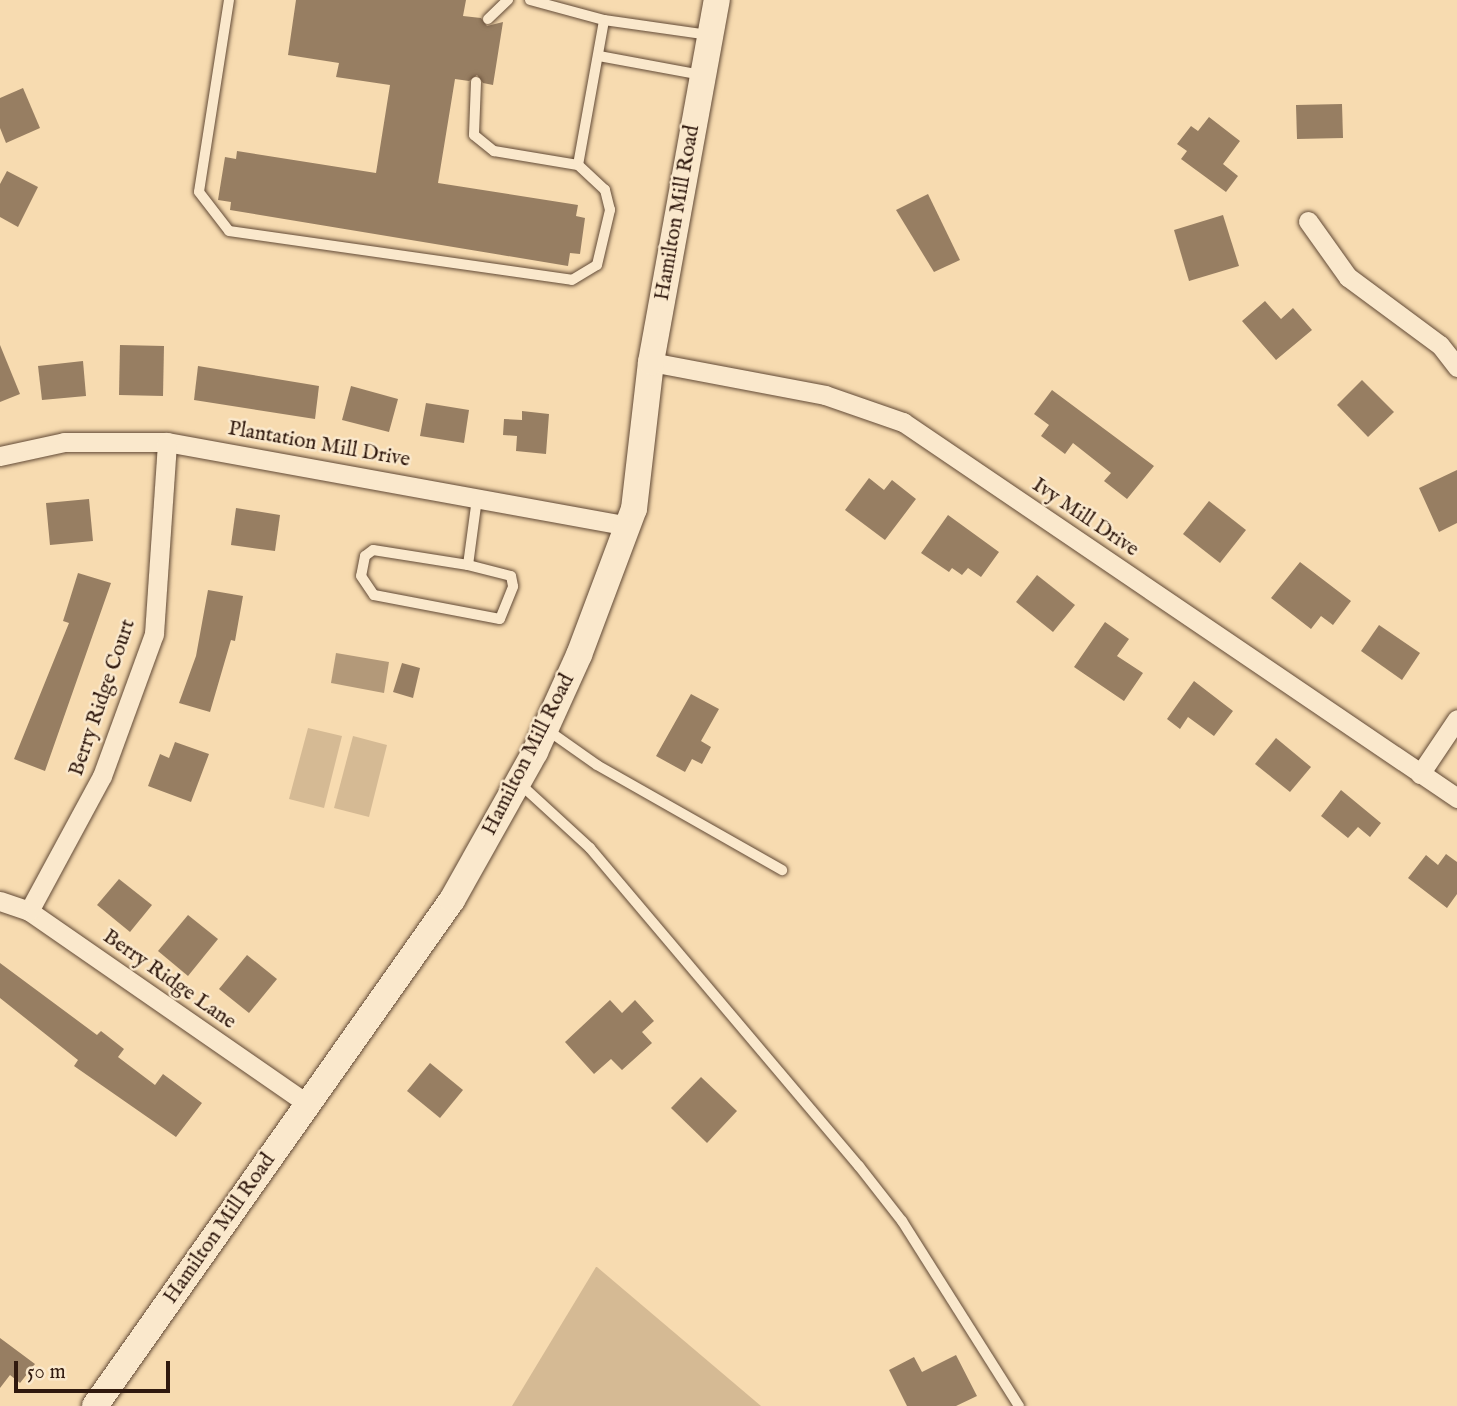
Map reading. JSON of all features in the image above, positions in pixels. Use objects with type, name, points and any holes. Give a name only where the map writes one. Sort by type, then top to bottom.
[{"type":"main road","name":"Hamilton Mill Road","points":[[95,1406],[452,900],[518,782],[579,655],[634,509],[651,362],[717,0]]},
{"type":"street","points":[[1308,221],[1348,277],[1440,345],[1457,367]]},
{"type":"street","name":"Ivy Mill Drive","points":[[651,362],[825,395],[903,422],[1457,798]]},
{"type":"street","name":"Plantation Mill Drive","points":[[0,456],[64,442],[167,442],[628,526]]},
{"type":"street","name":"Berry Ridge Court","points":[[29,911],[102,776],[154,634],[167,442]]},
{"type":"street","points":[[1420,774],[1457,719]]},
{"type":"street","name":"Berry Ridge Lane","points":[[0,901],[29,911],[308,1104]]},
{"type":"lane","points":[[229,0],[199,192],[229,231],[572,280],[597,265],[610,210],[605,190],[578,165],[494,151],[474,135],[476,82]]},
{"type":"lane","points":[[488,19],[508,0]]},
{"type":"lane","points":[[530,0],[604,20],[710,35]]},
{"type":"lane","points":[[578,165],[604,20]]},
{"type":"lane","points":[[599,56],[703,75]]},
{"type":"lane","points":[[468,565],[477,497]]},
{"type":"lane","points":[[373,550],[468,565],[511,576],[513,586],[500,619],[374,595],[361,576],[365,556],[373,550]]},
{"type":"lane","points":[[545,729],[597,765],[782,870]]},
{"type":"lane","points":[[518,782],[598,857],[859,1166],[918,1245],[1018,1406]]},
{"type":"shaded area","points":[[336,653],[389,662],[384,693],[331,683]]},
{"type":"shaded area","points":[[308,728],[342,736],[324,808],[289,799]]},
{"type":"shaded area","points":[[353,736],[387,745],[369,817],[334,808]]},
{"type":"shaded area","points":[[597,1267],[761,1406],[512,1406]]},
{"type":"building","points":[[296,0],[466,0],[463,16],[481,18],[487,26],[503,22],[493,85],[483,83],[477,75],[469,81],[455,79],[438,183],[578,205],[576,216],[585,218],[580,254],[570,253],[568,266],[230,210],[231,202],[218,200],[225,157],[236,159],[237,151],[376,173],[390,85],[336,77],[339,63],[288,55]]},
{"type":"building","points":[[23,88],[40,128],[6,143],[0,128],[0,98]]},
{"type":"building","points":[[1342,104],[1343,138],[1297,139],[1296,105]]},
{"type":"building","points":[[1209,117],[1240,141],[1223,164],[1238,176],[1226,192],[1181,159],[1187,151],[1177,144],[1191,126],[1198,131]]},
{"type":"building","points":[[7,171],[38,187],[18,227],[0,217],[0,184]]},
{"type":"building","points":[[928,194],[960,260],[934,272],[896,210]]},
{"type":"building","points":[[1223,215],[1239,266],[1189,281],[1174,230]]},
{"type":"building","points":[[1265,301],[1281,319],[1293,308],[1312,330],[1276,360],[1242,321]]},
{"type":"building","points":[[0,345],[20,394],[0,402]]},
{"type":"building","points":[[120,345],[164,346],[163,396],[119,395]]},
{"type":"building","points":[[83,361],[86,396],[42,400],[38,366]]},
{"type":"building","points":[[198,366],[319,386],[315,419],[194,400]]},
{"type":"building","points":[[1362,380],[1394,412],[1368,437],[1337,405]]},
{"type":"building","points":[[351,386],[398,399],[389,432],[342,420]]},
{"type":"building","points":[[1052,390],[1154,466],[1127,499],[1104,481],[1111,473],[1073,443],[1065,454],[1041,436],[1049,425],[1034,414]]},
{"type":"building","points":[[426,403],[469,410],[464,443],[420,436]]},
{"type":"building","points":[[522,411],[549,414],[546,454],[516,451],[517,436],[503,435],[504,419],[522,420]]},
{"type":"building","points":[[1457,470],[1457,523],[1439,532],[1419,488]]},
{"type":"building","points":[[869,478],[884,490],[892,480],[916,499],[885,540],[845,510]]},
{"type":"building","points":[[89,499],[93,541],[50,545],[46,503]]},
{"type":"building","points":[[1209,501],[1246,530],[1220,563],[1183,534]]},
{"type":"building","points":[[236,508],[280,515],[275,551],[231,545]]},
{"type":"building","points":[[948,515],[999,552],[981,577],[968,568],[962,575],[952,568],[949,572],[921,553]]},
{"type":"building","points":[[1300,562],[1351,601],[1333,625],[1321,616],[1311,629],[1271,598]]},
{"type":"building","points":[[78,573],[111,583],[45,771],[14,759],[69,623],[63,621]]},
{"type":"building","points":[[1037,575],[1075,605],[1053,632],[1016,602]]},
{"type":"building","points":[[208,590],[243,596],[235,641],[231,640],[210,712],[179,703],[196,656]]},
{"type":"building","points":[[1105,622],[1129,639],[1117,656],[1143,673],[1124,701],[1074,667]]},
{"type":"building","points":[[1379,625],[1420,653],[1402,680],[1361,651]]},
{"type":"building","points":[[402,663],[420,668],[413,698],[393,692]]},
{"type":"building","points":[[1194,681],[1233,711],[1214,736],[1188,717],[1180,729],[1167,719]]},
{"type":"building","points":[[691,694],[719,709],[701,741],[711,747],[702,764],[692,759],[685,772],[656,756]]},
{"type":"building","points":[[1276,738],[1311,767],[1290,792],[1255,764]]},
{"type":"building","points":[[175,742],[209,754],[191,802],[148,786],[160,754],[169,758]]},
{"type":"building","points":[[1341,790],[1381,823],[1370,837],[1358,827],[1348,838],[1321,816]]},
{"type":"building","points":[[1446,854],[1457,862],[1457,894],[1447,908],[1408,878],[1426,855],[1438,865]]},
{"type":"building","points":[[119,879],[152,905],[130,932],[97,905]]},
{"type":"building","points":[[188,915],[218,939],[188,976],[158,951]]},
{"type":"building","points":[[247,955],[277,979],[249,1013],[219,989]]},
{"type":"building","points":[[0,963],[97,1035],[101,1031],[124,1049],[118,1057],[155,1085],[163,1074],[202,1103],[176,1137],[74,1066],[78,1060],[0,998]]},
{"type":"building","points":[[610,1000],[622,1013],[635,1000],[654,1021],[642,1032],[652,1043],[622,1070],[611,1059],[594,1074],[565,1042]]},
{"type":"building","points":[[430,1063],[463,1090],[440,1118],[407,1091]]},
{"type":"building","points":[[701,1077],[737,1111],[707,1143],[671,1108]]},
{"type":"building","points":[[0,1338],[35,1364],[20,1383],[10,1375],[0,1388]]},
{"type":"building","points":[[956,1355],[977,1396],[956,1406],[907,1406],[889,1370],[914,1357],[922,1372]]}]
